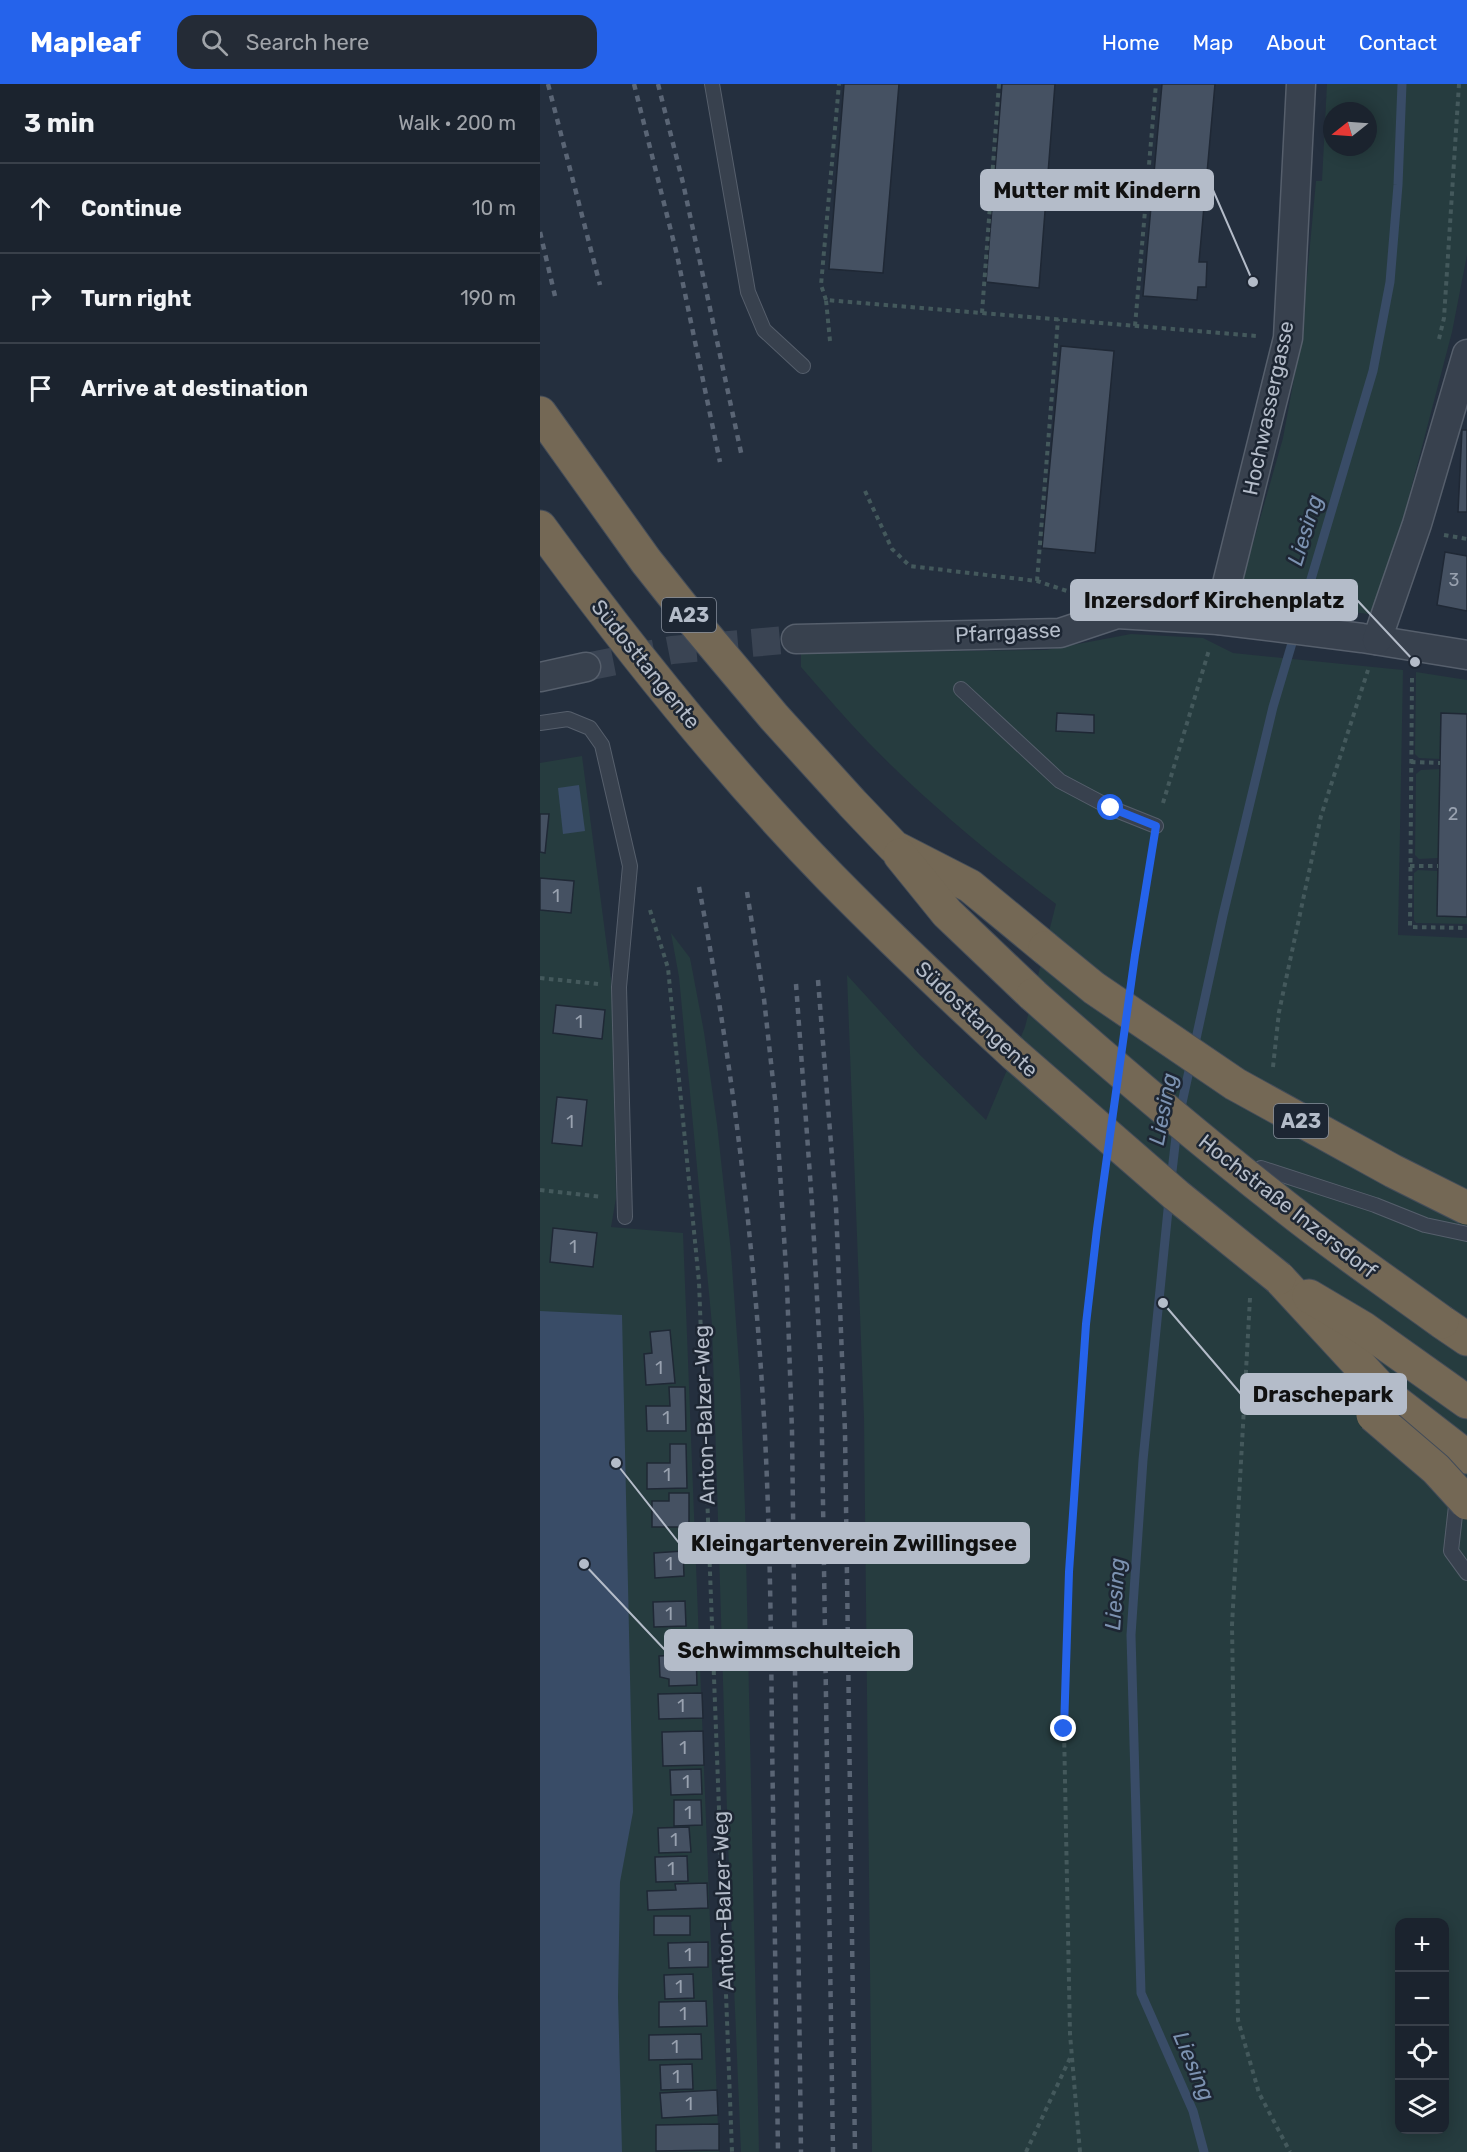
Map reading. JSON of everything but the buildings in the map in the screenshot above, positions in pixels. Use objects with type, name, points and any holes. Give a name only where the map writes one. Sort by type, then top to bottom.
[{"type":"highway","name":"A23","points":[[540,413],[646,561],[700,629],[774,717],[894,847],[970,886],[1094,988],[1235,1084],[1375,1161],[1467,1208]]},
{"type":"highway","name":"Südosttangente","points":[[540,527],[608,618],[743,782],[829,876],[922,969],[1014,1054],[1176,1195],[1279,1278],[1465,1476]]},
{"type":"highway","name":"Hochstraße Inzersdorf","points":[[894,847],[947,913],[1033,995],[1125,1076],[1311,1227],[1467,1339]]},
{"type":"highway","points":[[1279,1278],[1363,1328],[1467,1401]]},
{"type":"highway","points":[[1279,1278],[1373,1415],[1436,1469],[1465,1476]]},
{"type":"street","name":"Hochwassergasse","points":[[1229,621],[1288,338],[1301,84]]},
{"type":"street","points":[[1369,639],[1417,524],[1467,354]]},
{"type":"street","name":"Pfarrgasse","points":[[796,639],[1060,633],[1117,614],[1229,621],[1369,639],[1467,655]]},
{"type":"street","points":[[540,677],[586,667]]},
{"type":"lane","points":[[712,84],[748,292],[764,330],[803,366]]},
{"type":"lane","points":[[961,689],[1060,781],[1111,808],[1156,826]]},
{"type":"lane","points":[[540,723],[568,719],[590,728],[602,746],[630,866],[619,987],[625,1217]]},
{"type":"lane","points":[[1261,1168],[1375,1205],[1425,1225],[1467,1234]]},
{"type":"lane","points":[[1465,1476],[1451,1551],[1467,1573]]},
{"type":"path","points":[[830,341],[826,300],[821,285],[839,84]]},
{"type":"path","points":[[982,313],[999,84]]},
{"type":"path","points":[[1134,326],[1156,84]]},
{"type":"path","points":[[1439,340],[1444,318],[1459,84]]},
{"type":"path","points":[[826,300],[1288,338]]},
{"type":"path","points":[[1038,581],[1058,319]]},
{"type":"path","points":[[865,491],[892,549],[910,566],[1038,581],[1080,596]]},
{"type":"path","points":[[1132,978],[1156,826],[1229,621]]},
{"type":"path","points":[[1273,1067],[1280,1012],[1321,816],[1369,639]]},
{"type":"path","points":[[1412,647],[1410,927],[1467,928]]},
{"type":"path","points":[[1411,762],[1440,764]]},
{"type":"path","name":"Anton-Balzer-Weg","points":[[630,866],[655,920],[668,968],[699,1282],[732,2152]]},
{"type":"path","points":[[1410,866],[1438,867]]},
{"type":"path","points":[[540,978],[619,987]]},
{"type":"path","points":[[1080,2152],[1071,2056],[1064,1729],[1069,1572],[1086,1324],[1105,1172]]},
{"type":"path","points":[[540,1190],[625,1199]]},
{"type":"path","points":[[1250,1296],[1232,1625],[1238,2020],[1259,2093],[1290,2152]]},
{"type":"path","points":[[1026,2152],[1071,2056]]},
{"type":"green space","points":[[1327,84],[1467,84],[1467,255],[1452,332],[1378,615],[1243,600],[1247,584],[1242,582],[1283,438],[1301,341],[1316,181],[1322,181],[1323,156],[1377,156],[1377,102],[1326,102]]},
{"type":"green space","points":[[1131,634],[1203,638],[1233,653],[1403,670],[1398,935],[1467,938],[1467,2152],[872,2152],[864,1418],[847,975],[919,1054],[986,1120],[1025,1027],[1056,904],[959,827],[890,764],[801,667],[801,653],[1046,650]]},
{"type":"green space","points":[[1416,672],[1467,680],[1467,714],[1441,714],[1440,759],[1419,758],[1415,754]]},
{"type":"green space","points":[[582,756],[612,986],[616,1198],[611,1227],[683,1233],[719,2152],[540,2152],[540,763]]},
{"type":"green space","points":[[1440,769],[1438,858],[1419,859],[1415,855],[1416,774],[1421,770]]},
{"type":"green space","points":[[1418,870],[1438,871],[1467,917],[1467,924],[1416,923],[1414,920],[1414,873]]},
{"type":"green space","points":[[671,933],[690,958],[704,1032],[731,1252],[740,1379],[745,1509],[759,2152],[741,2152],[728,1844],[712,1325],[679,977]]},
{"type":"water","points":[[579,785],[585,831],[563,834],[558,788]]},
{"type":"water","points":[[540,1311],[622,1315],[633,1812],[620,1882],[618,1997],[622,2152],[540,2152]]},
{"type":"waterway","name":"Liesing","points":[[1180,1112],[1223,915],[1273,707],[1373,371],[1390,282],[1398,185],[1402,84]]},
{"type":"waterway","name":"Liesing","points":[[1171,1180],[1177,1128]]},
{"type":"waterway","name":"Liesing","points":[[1169,1200],[1143,1460],[1131,1635],[1141,1993],[1193,2111],[1204,2152]]},
{"type":"tunnel","points":[[586,667],[672,650],[796,639]]},
{"type":"railway","points":[[548,84],[600,285]]},
{"type":"railway","points":[[634,84],[677,255],[720,462]]},
{"type":"railway","points":[[658,84],[683,183],[742,457]]},
{"type":"railway","points":[[540,232],[555,296]]},
{"type":"railway","points":[[699,887],[722,1019],[740,1152],[760,1351],[770,1578],[778,2152]]},
{"type":"railway","points":[[747,892],[764,999],[776,1108],[787,1285],[792,1431],[801,2152]]},
{"type":"railway","points":[[818,980],[836,1207],[845,1432],[855,2152]]},
{"type":"railway","points":[[796,984],[812,1203],[821,1373],[833,2152]]},
{"type":"place","name":"Mutter mit Kindern","points":[[1253,282]]},
{"type":"place","name":"Inzersdorf Kirchenplatz","points":[[1415,662]]},
{"type":"place","name":"Draschepark","points":[[1163,1303]]},
{"type":"place","name":"Kleingartenverein Zwillingsee","points":[[616,1463]]},
{"type":"place","name":"Schwimmschulteich","points":[[584,1564]]},
{"type":"route","points":[[1064,1729],[1069,1572],[1086,1324],[1135,955],[1156,826],[1111,808]]}]
